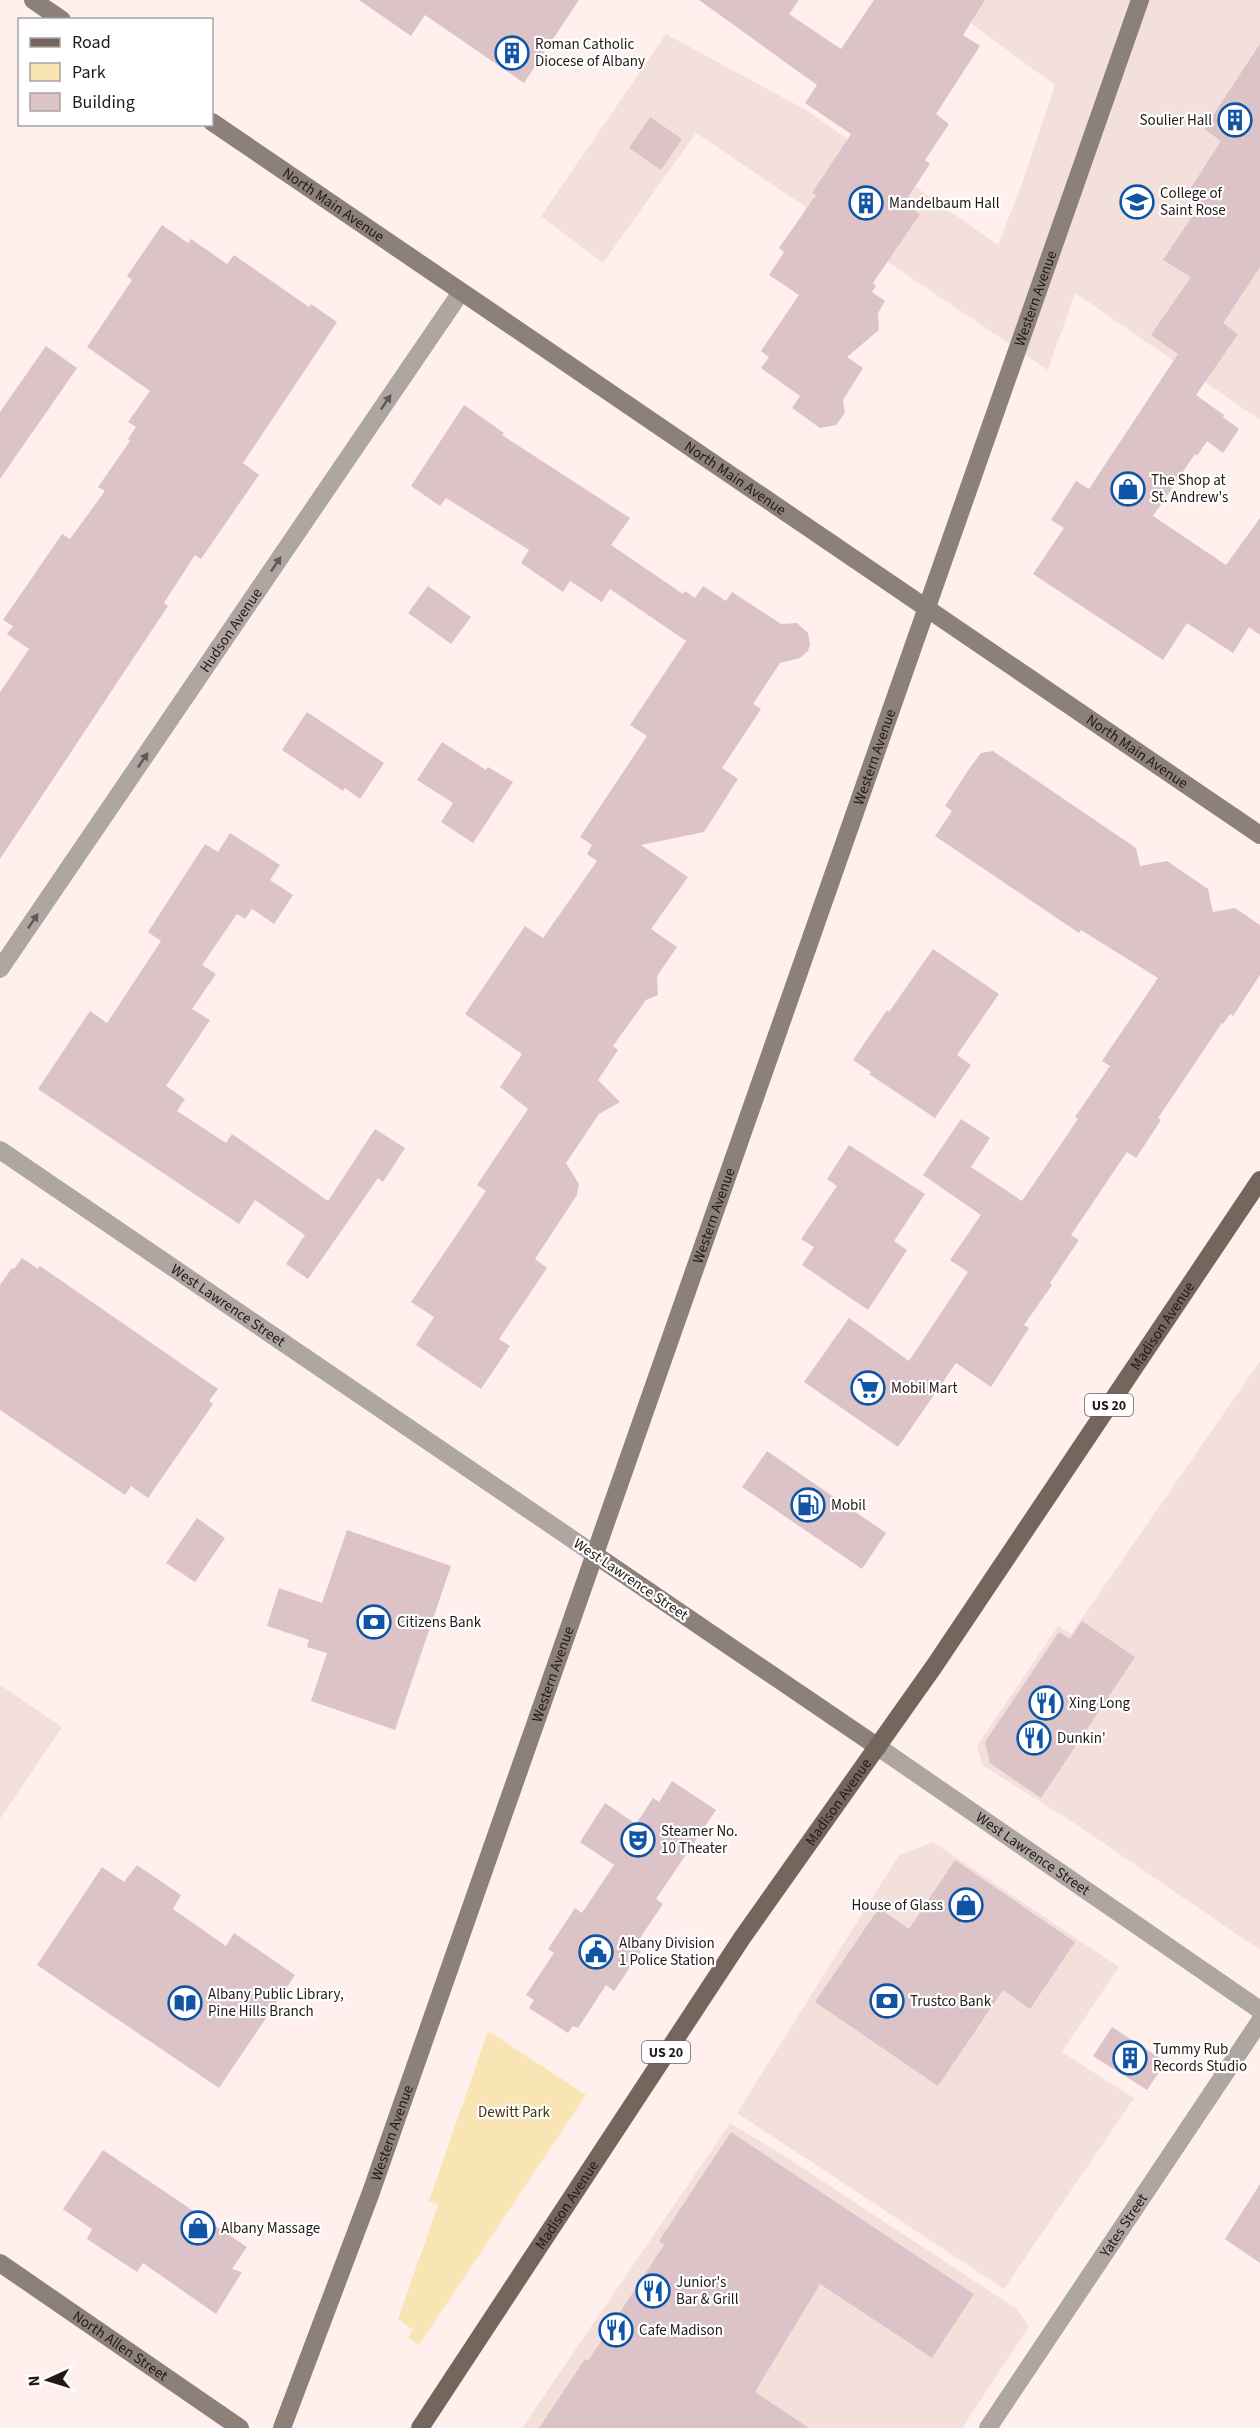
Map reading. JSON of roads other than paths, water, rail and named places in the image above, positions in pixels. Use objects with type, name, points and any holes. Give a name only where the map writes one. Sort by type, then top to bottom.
[{"type":"main road","name":"Madison Avenue","points":[[420,2428],[555,2219],[742,1938],[878,1746],[1260,1180]]},
{"type":"street","points":[[33,0],[59,18]]},
{"type":"street","name":"Western Avenue","points":[[282,2428],[370,2195],[1140,0]]},
{"type":"street","name":"North Main Avenue","points":[[213,123],[1260,835]]},
{"type":"street","name":"Hudson Avenue","points":[[0,969],[460,292]]},
{"type":"street","name":"West Lawrence Street","points":[[0,1150],[878,1746],[1260,2010]]},
{"type":"street","name":"Yates Street","points":[[988,2428],[1260,2021]]},
{"type":"street","name":"North Allen Street","points":[[0,2263],[240,2428]]},
{"type":"place","name":"Roman Catholic Diocese of Albany","points":[[512,53]]},
{"type":"place","name":"Soulier Hall","points":[[1235,120]]},
{"type":"place","name":"College of Saint Rose","points":[[1137,202]]},
{"type":"place","name":"Mandelbaum Hall","points":[[866,203]]},
{"type":"place","name":"The Shop at St. Andrew's","points":[[1128,489]]},
{"type":"place","name":"Mobil Mart","points":[[868,1388]]},
{"type":"place","name":"Mobil","points":[[808,1505]]},
{"type":"place","name":"Citizens Bank","points":[[374,1622]]},
{"type":"place","name":"Xing Long","points":[[1046,1703]]},
{"type":"place","name":"Dunkin'","points":[[1034,1738]]},
{"type":"place","name":"Steamer No. 10 Theater","points":[[638,1840]]},
{"type":"place","name":"House of Glass","points":[[966,1905]]},
{"type":"place","name":"Albany Division 1 Police Station","points":[[596,1952]]},
{"type":"place","name":"Trustco Bank","points":[[887,2001]]},
{"type":"place","name":"Albany Public Library, Pine Hills Branch","points":[[185,2003]]},
{"type":"place","name":"Tummy Rub Records Studio","points":[[1130,2058]]},
{"type":"place","name":"Albany Massage","points":[[198,2228]]},
{"type":"place","name":"Junior's Bar & Grill","points":[[653,2291]]},
{"type":"place","name":"Cafe Madison","points":[[616,2330]]},
{"type":"park label","name":"Dewitt Park","points":[[514,2112]]}]
